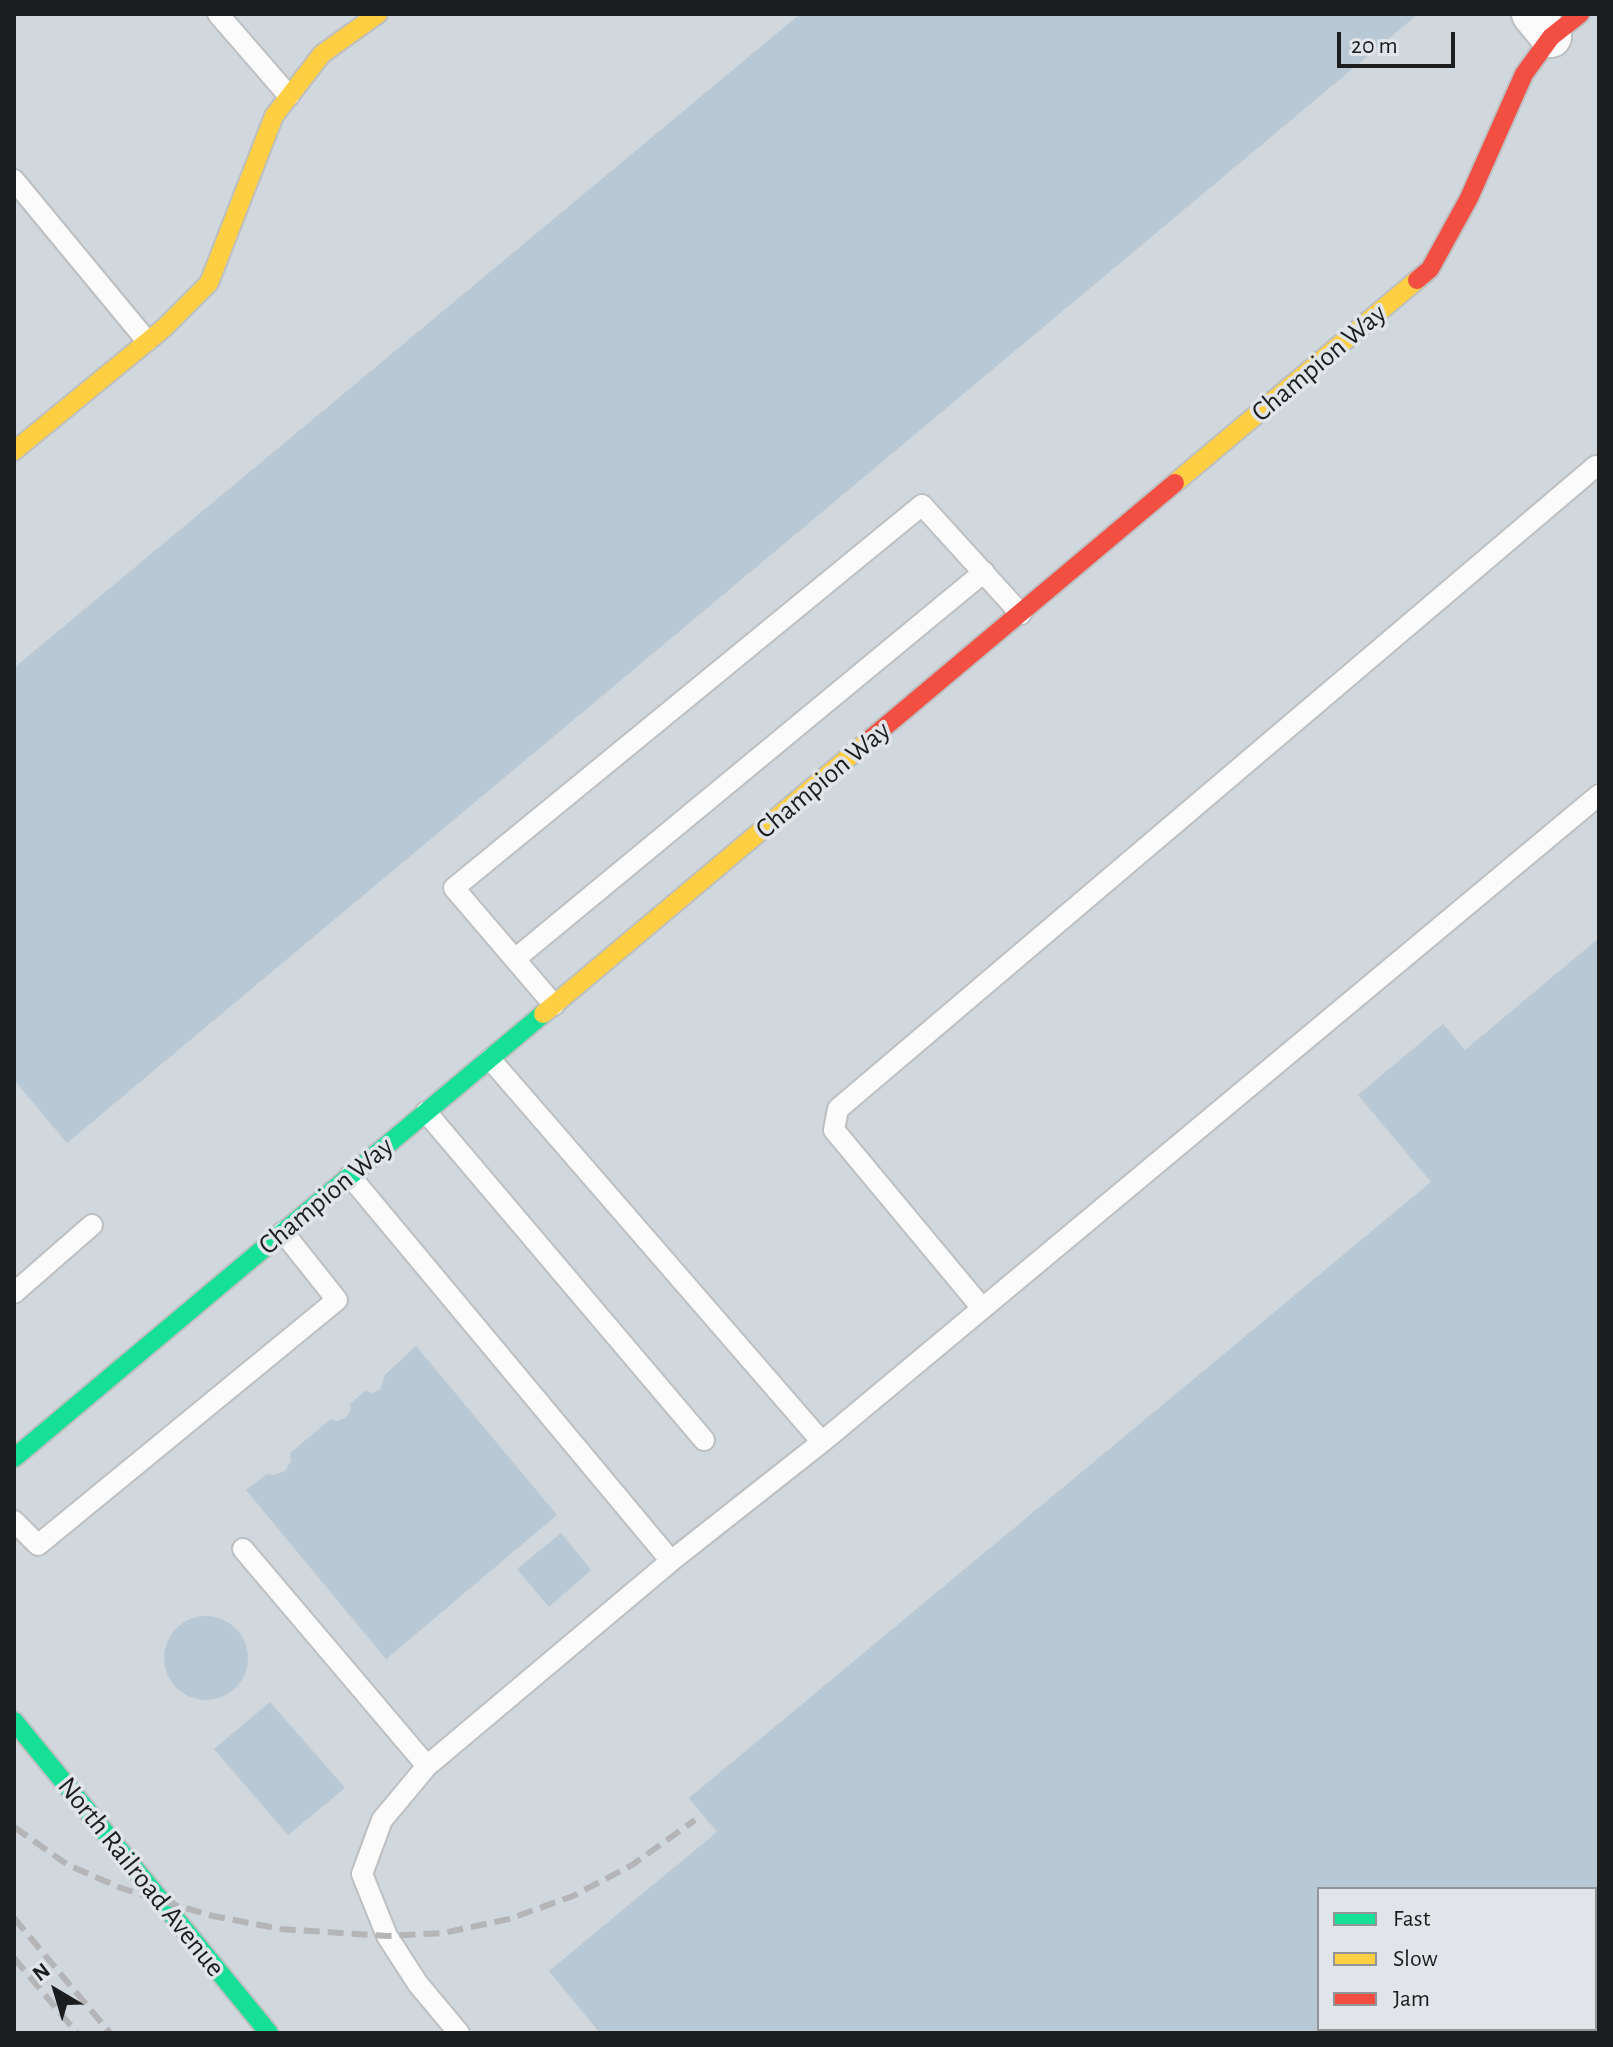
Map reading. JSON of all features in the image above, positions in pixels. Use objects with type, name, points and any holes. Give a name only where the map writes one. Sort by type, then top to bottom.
[{"type":"street","points":[[14,451],[147,341],[209,283],[274,116],[322,54],[378,14]]},
{"type":"street","name":"Champion Way","points":[[14,1458],[1430,269],[1469,198],[1524,74],[1554,22]]},
{"type":"street","name":"North Railroad Avenue","points":[[14,1721],[269,2033]]},
{"type":"lane","points":[[218,14],[289,96]]},
{"type":"lane","points":[[14,180],[147,341]]},
{"type":"lane","points":[[982,1308],[834,1130],[838,1109],[1596,466],[1599,467]]},
{"type":"lane","points":[[554,1005],[454,888],[922,505],[1021,614]]},
{"type":"lane","points":[[515,959],[984,572]]},
{"type":"lane","points":[[459,2033],[418,1984],[387,1936],[362,1874],[382,1820],[427,1766],[671,1561],[822,1442],[1599,795]]},
{"type":"lane","points":[[490,1059],[822,1442]]},
{"type":"lane","points":[[426,1112],[704,1440]]},
{"type":"lane","points":[[350,1176],[671,1561]]},
{"type":"lane","points":[[14,1293],[92,1225]]},
{"type":"lane","points":[[14,1521],[38,1545],[337,1300],[283,1232]]},
{"type":"lane","points":[[243,1549],[427,1766]]},
{"type":"shaded area","points":[[14,14],[1599,14],[1599,2033],[14,2033]]},
{"type":"building","points":[[800,14],[1418,14],[67,1143],[14,1080],[14,668]]},
{"type":"building","points":[[1599,938],[1599,2033],[600,2033],[549,1971],[717,1832],[689,1798],[1431,1182],[1358,1095],[1443,1024],[1465,1050]]},
{"type":"building","points":[[416,1346],[557,1515],[386,1659],[246,1490],[267,1474],[285,1471],[291,1461],[290,1453],[331,1419],[337,1421],[345,1418],[351,1410],[350,1404],[365,1391],[372,1393],[380,1390],[385,1375]]},
{"type":"building","points":[[561,1533],[591,1570],[549,1607],[517,1569]]},
{"type":"building","points":[[206,1616],[222,1619],[236,1628],[245,1642],[248,1658],[245,1674],[236,1688],[222,1697],[206,1700],[190,1697],[176,1688],[167,1674],[164,1658],[167,1642],[176,1628],[190,1619]]},
{"type":"building","points":[[270,1702],[345,1788],[288,1835],[214,1749]]},
{"type":"railway","points":[[14,1827],[68,1865],[161,1901],[213,1916],[281,1929],[387,1936],[443,1933],[509,1919],[573,1896],[632,1865],[695,1820]]},
{"type":"railway","points":[[14,1918],[110,2033]]},
{"type":"railway","points":[[14,1958],[77,2033]]},
{"type":"traffic: fast","points":[[14,1458],[543,1014]]},
{"type":"traffic: fast","points":[[14,1721],[269,2033]]},
{"type":"traffic: slow","points":[[14,451],[164,328],[209,283],[274,116],[322,54],[378,14]]},
{"type":"traffic: slow","points":[[1175,483],[1417,280]]},
{"type":"traffic: slow","points":[[543,1014],[869,740]]},
{"type":"traffic: jam","points":[[1417,280],[1430,269],[1469,198],[1524,74],[1551,37],[1580,14]]},
{"type":"traffic: jam","points":[[869,740],[1175,483]]}]
